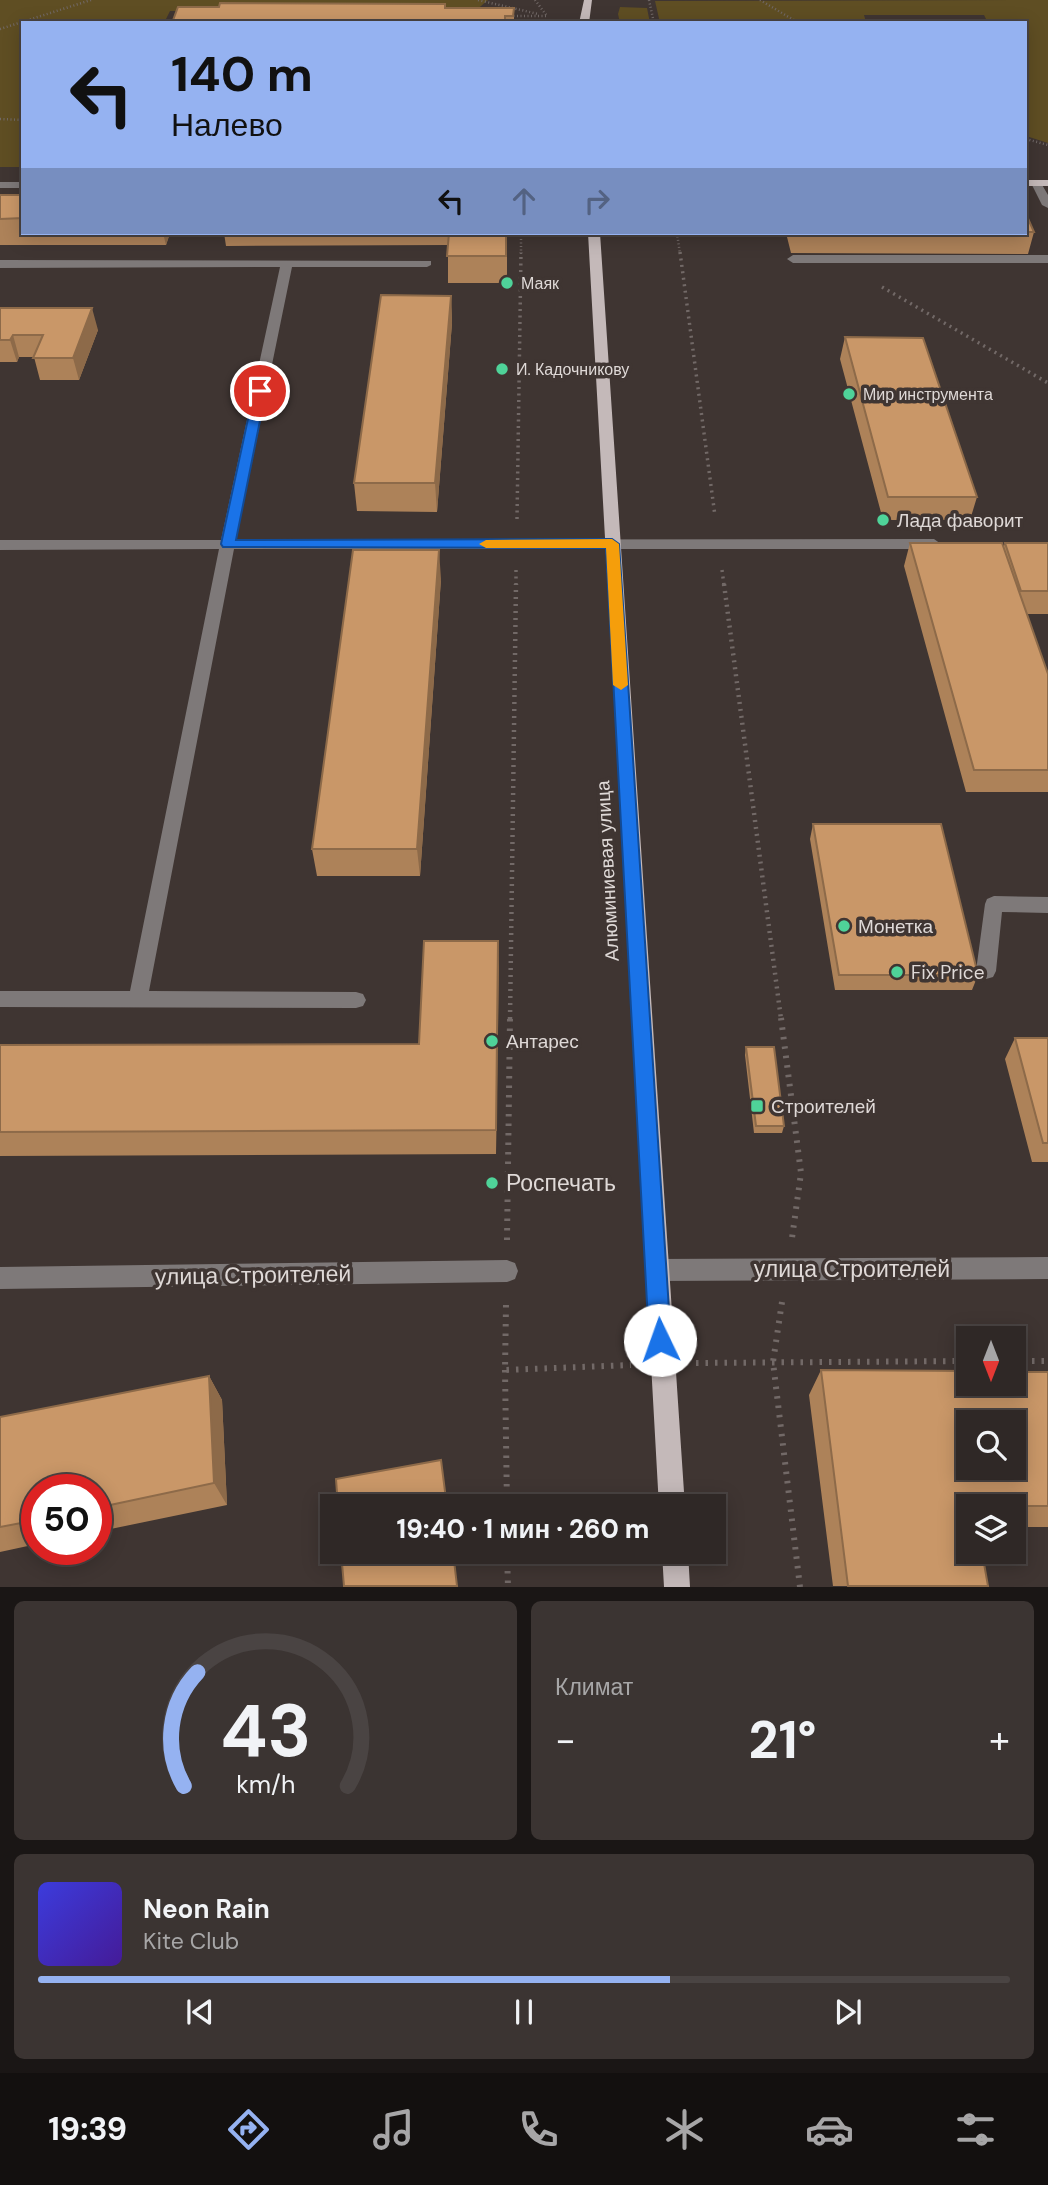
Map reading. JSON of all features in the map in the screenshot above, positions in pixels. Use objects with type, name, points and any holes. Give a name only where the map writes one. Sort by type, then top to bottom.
[{"type":"main road","points":[[584,21],[588,0]]},
{"type":"main road","name":"Алюминиевая улица","points":[[594,235],[670,1494]]},
{"type":"main road","points":[[676,1564],[677,1587]]},
{"type":"street","points":[[1037,183],[1048,205]]},
{"type":"street","points":[[0,186],[21,186]]},
{"type":"street","points":[[793,259],[1048,259]]},
{"type":"street","points":[[138,999],[228,544],[288,263]]},
{"type":"street","points":[[0,264],[426,263]]},
{"type":"street","points":[[0,545],[952,544]]},
{"type":"street","points":[[986,971],[994,904],[1048,905]]},
{"type":"street","points":[[0,999],[356,1000]]},
{"type":"street","name":"улица Строителей","points":[[656,1270],[1048,1268]]},
{"type":"street","name":"улица Строителей","points":[[0,1278],[507,1272]]},
{"type":"path","points":[[25,21],[91,0]]},
{"type":"path","points":[[478,0],[547,16]]},
{"type":"path","points":[[535,0],[548,21]]},
{"type":"path","points":[[649,0],[654,21]]},
{"type":"path","points":[[760,0],[795,21]]},
{"type":"path","points":[[506,16],[547,16]]},
{"type":"path","points":[[0,29],[21,22]]},
{"type":"path","points":[[0,120],[21,120]]},
{"type":"path","points":[[1027,139],[1048,145]]},
{"type":"path","points":[[507,1494],[505,1370],[521,235]]},
{"type":"path","points":[[677,235],[802,1173]]},
{"type":"path","points":[[833,259],[1048,383]]},
{"type":"path","points":[[505,1370],[661,1364],[956,1361]]},
{"type":"path","points":[[1026,1361],[1048,1361]]},
{"type":"path","points":[[773,1362],[800,1587]]},
{"type":"path","points":[[507,1564],[508,1587]]},
{"type":"shaded area","points":[[0,0],[488,0],[474,12],[170,11],[165,21],[21,21],[21,167],[0,167]]},
{"type":"shaded area","points":[[1048,0],[1048,143],[1027,136],[1027,21],[987,21],[984,15],[864,15],[866,21],[660,21],[655,1]]},
{"type":"shaded area","points":[[620,7],[647,8],[650,21],[620,21]]},
{"type":"building","points":[[220,3],[445,4],[445,8],[514,8],[513,16],[505,16],[505,21],[173,21],[178,7],[219,7]]},
{"type":"building","points":[[0,195],[21,195],[21,218],[0,219]]},
{"type":"building","points":[[1027,216],[1034,232],[1027,232]]},
{"type":"building","points":[[449,235],[506,235],[506,256],[447,256]]},
{"type":"building","points":[[381,295],[451,296],[435,483],[354,483]]},
{"type":"building","points":[[0,308],[92,308],[73,358],[33,358],[43,335],[13,335],[10,340],[0,340]]},
{"type":"building","points":[[845,337],[923,338],[977,497],[888,497]]},
{"type":"building","points":[[910,543],[1002,543],[1048,674],[1048,770],[974,770]]},
{"type":"building","points":[[1005,543],[1048,543],[1048,591],[1021,591]]},
{"type":"building","points":[[353,550],[439,550],[417,849],[312,849]]},
{"type":"building","points":[[813,824],[941,824],[978,975],[839,975]]},
{"type":"building","points":[[424,941],[498,941],[496,1130],[0,1132],[0,1045],[419,1044]]},
{"type":"building","points":[[1015,1038],[1048,1038],[1048,1143],[1043,1143]]},
{"type":"building","points":[[746,1047],[774,1047],[784,1126],[756,1126]]},
{"type":"building","points":[[821,1370],[956,1371],[956,1396],[1026,1396],[1026,1372],[1048,1372],[1048,1506],[1026,1506],[1026,1494],[956,1494],[956,1564],[984,1564],[988,1586],[848,1586]]},
{"type":"building","points":[[209,1376],[214,1483],[112,1505],[112,1474],[21,1474],[21,1523],[0,1527],[0,1417]]},
{"type":"building","points":[[441,1460],[445,1494],[337,1494],[336,1479]]},
{"type":"building","points":[[342,1564],[454,1564],[457,1586],[344,1586]]},
{"type":"slow traffic","points":[[486,544],[612,544],[621,685]]},
{"type":"place","name":"Маяк","points":[[507,283]]},
{"type":"place","name":"И. Кадочникову","points":[[502,369]]},
{"type":"place","name":"Мир инструмента","points":[[849,394]]},
{"type":"place","name":"Лада фаворит","points":[[883,520]]},
{"type":"place","name":"Монетка","points":[[844,926]]},
{"type":"place","name":"Fix Price","points":[[897,972]]},
{"type":"place","name":"Антарес","points":[[492,1041]]},
{"type":"place","name":"Строителей","points":[[757,1106]]},
{"type":"place","name":"Роспечать","points":[[492,1183]]},
{"type":"route","points":[[260,391],[228,544],[612,544],[660,1340]]}]
